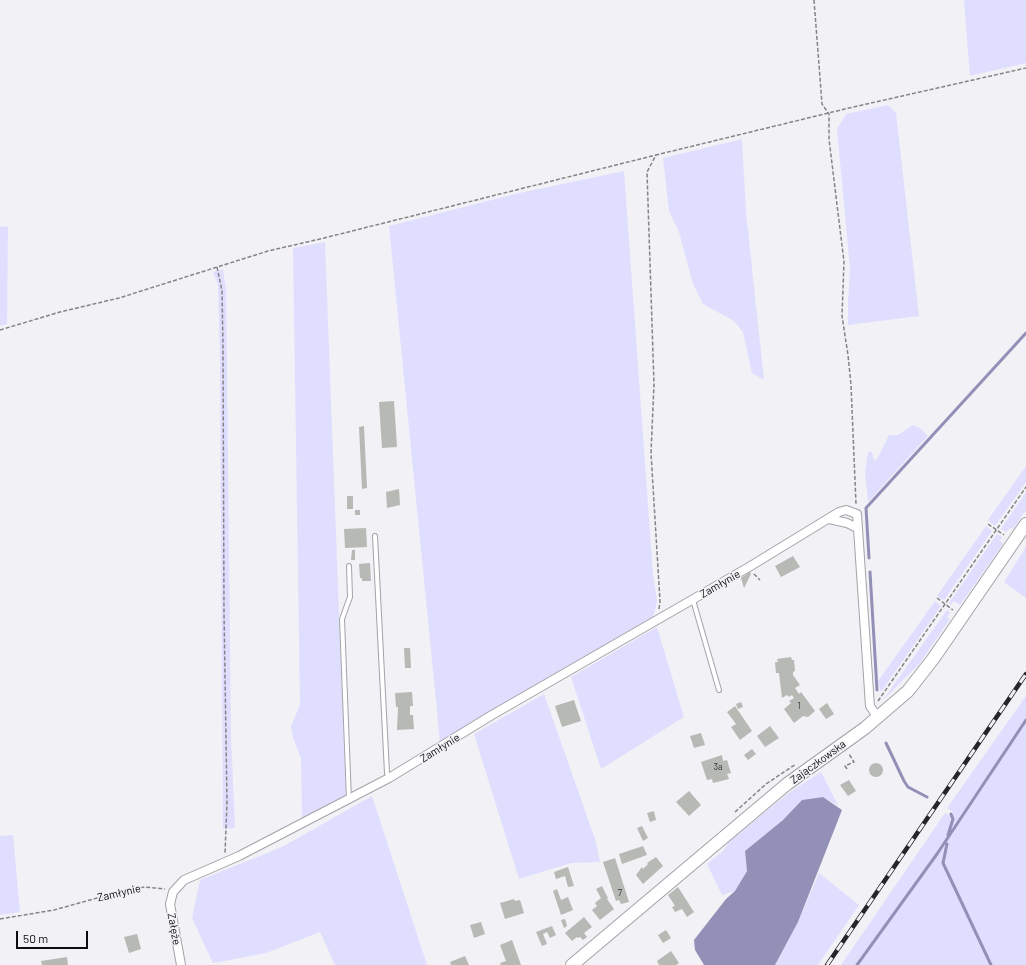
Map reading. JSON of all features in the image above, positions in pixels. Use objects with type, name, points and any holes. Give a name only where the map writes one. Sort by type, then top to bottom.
[{"type":"main road","name":"Zajączkowska","points":[[572,965],[787,784],[920,677],[1026,524]]},
{"type":"street","name":"Zamłynie","points":[[172,892],[184,880],[239,856],[389,778],[492,715],[693,600],[829,519],[846,510],[856,514]]},
{"type":"street","points":[[856,514],[870,706],[877,712]]},
{"type":"street","points":[[829,519],[848,523],[858,528]]},
{"type":"street","name":"Załęże","points":[[172,892],[171,909],[181,965]]},
{"type":"lane","points":[[375,536],[389,778]]},
{"type":"lane","points":[[349,566],[350,597],[342,619],[349,800]]},
{"type":"lane","points":[[693,600],[719,690]]},
{"type":"path","points":[[814,0],[822,104],[829,114],[829,139],[844,262],[842,316],[851,385],[856,514]]},
{"type":"path","points":[[0,330],[60,312],[119,298],[268,251],[849,108],[1026,68]]},
{"type":"path","points":[[656,155],[647,172],[654,384],[651,453],[660,601],[656,621]]},
{"type":"path","points":[[217,267],[222,291],[223,347],[224,612],[227,802],[225,854],[223,862]]},
{"type":"path","points":[[877,712],[945,604],[1026,487]]},
{"type":"path","points":[[988,524],[1014,542]]},
{"type":"path","points":[[937,598],[962,617]]},
{"type":"path","points":[[847,769],[845,766],[854,762],[849,754]]},
{"type":"path","name":"Zamłynie","points":[[0,919],[54,910],[126,890],[153,887],[162,888],[172,892]]},
{"type":"shaded area","points":[[964,0],[1026,0],[1026,63],[970,76]]},
{"type":"shaded area","points":[[888,105],[896,113],[919,316],[848,325],[850,269],[837,129],[846,114]]},
{"type":"shaded area","points":[[742,139],[746,212],[764,380],[752,373],[743,332],[734,321],[703,304],[693,284],[679,232],[669,211],[663,158]]},
{"type":"shaded area","points":[[624,171],[653,574],[657,601],[653,618],[440,742],[389,226],[515,194]]},
{"type":"shaded area","points":[[8,226],[7,324],[0,326],[0,227]]},
{"type":"shaded area","points":[[325,242],[346,799],[302,819],[301,759],[293,737],[291,726],[300,705],[293,248]]},
{"type":"shaded area","points":[[223,269],[226,290],[231,736],[235,828],[223,829],[220,358],[218,285],[213,272]]},
{"type":"shaded area","points":[[913,425],[920,428],[928,436],[868,502],[865,473],[868,452],[872,452],[874,461],[877,459],[889,435],[898,435]]},
{"type":"shaded area","points":[[1026,466],[1026,482],[995,526],[988,520]]},
{"type":"shaded area","points":[[1026,492],[1026,510],[1013,529],[1010,528],[1006,532],[1001,529]]},
{"type":"shaded area","points":[[986,526],[992,531],[944,600],[937,596]]},
{"type":"shaded area","points":[[997,534],[1002,537],[1000,541],[1003,544],[960,605],[954,601],[951,605],[949,603]]},
{"type":"shaded area","points":[[1026,547],[1026,598],[1004,582]]},
{"type":"shaded area","points":[[935,601],[941,606],[881,692],[878,681]]},
{"type":"shaded area","points":[[947,610],[950,613],[947,617],[950,619],[920,663],[883,700]]},
{"type":"shaded area","points":[[657,627],[684,717],[601,769],[571,677]]},
{"type":"shaded area","points":[[544,694],[596,842],[600,862],[571,863],[519,879],[474,734]]},
{"type":"shaded area","points":[[1026,696],[1026,965],[841,965],[945,813],[950,816],[953,812],[947,808]]},
{"type":"shaded area","points":[[821,772],[838,805],[822,797],[802,800],[783,820],[745,851],[747,871],[735,891],[722,895],[707,864],[723,851],[729,842],[790,792]]},
{"type":"shaded area","points":[[372,796],[427,965],[335,965],[320,932],[266,953],[213,963],[192,918],[200,880],[282,847]]},
{"type":"shaded area","points":[[823,797],[842,810],[798,922],[775,965],[704,965],[695,950],[694,940],[726,899],[735,891],[747,871],[745,851],[783,820],[802,800]]},
{"type":"shaded area","points":[[13,835],[20,912],[0,915],[0,836]]},
{"type":"shaded area","points":[[819,873],[859,905],[818,965],[775,965],[798,922]]},
{"type":"building","points":[[394,401],[397,447],[382,448],[379,402]]},
{"type":"building","points":[[364,426],[367,488],[362,489],[359,427]]},
{"type":"building","points":[[399,489],[400,505],[387,508],[386,492]]},
{"type":"building","points":[[347,496],[353,496],[353,509],[347,509]]},
{"type":"building","points":[[355,510],[360,510],[360,515],[355,515]]},
{"type":"building","points":[[366,528],[367,547],[345,548],[344,529]]},
{"type":"building","points":[[352,550],[355,550],[355,560],[351,560]]},
{"type":"building","points":[[793,556],[800,567],[781,577],[775,566]]},
{"type":"building","points":[[370,563],[371,581],[362,581],[362,578],[360,578],[359,564]]},
{"type":"building","points":[[750,572],[751,574],[744,588],[741,578]]},
{"type":"building","points":[[404,648],[410,648],[411,668],[405,668]]},
{"type":"building","points":[[791,657],[792,660],[794,660],[795,671],[793,672],[793,675],[800,685],[795,688],[799,694],[801,692],[815,711],[808,717],[803,716],[794,723],[784,709],[791,703],[789,701],[794,698],[792,695],[789,697],[787,695],[782,698],[779,673],[776,673],[775,662],[778,662],[777,659]]},
{"type":"building","points":[[412,692],[413,706],[410,706],[410,715],[413,715],[414,729],[397,730],[398,707],[396,707],[395,693]]},
{"type":"building","points":[[574,700],[581,721],[562,727],[555,706]]},
{"type":"building","points":[[741,702],[743,707],[738,709],[736,704]]},
{"type":"building","points":[[827,703],[834,714],[826,719],[819,709]]},
{"type":"building","points":[[735,706],[752,731],[740,740],[731,727],[736,724],[727,712]]},
{"type":"building","points":[[770,726],[779,738],[765,747],[757,736]]},
{"type":"building","points":[[701,733],[705,745],[694,748],[690,736]]},
{"type":"building","points":[[752,749],[756,754],[748,760],[744,755]]},
{"type":"building","points":[[722,755],[723,761],[727,760],[731,773],[727,774],[729,779],[713,783],[712,779],[707,780],[701,762]]},
{"type":"building","points":[[873,763],[879,763],[883,767],[883,773],[879,777],[873,777],[869,773],[869,767]]},
{"type":"building","points":[[849,780],[856,791],[848,796],[840,785]]},
{"type":"building","points":[[689,791],[701,805],[689,816],[676,802]]},
{"type":"building","points":[[654,811],[656,820],[650,822],[647,813]]},
{"type":"building","points":[[642,826],[648,838],[643,841],[637,828]]},
{"type":"building","points":[[643,846],[647,855],[622,864],[619,854]]},
{"type":"building","points":[[656,857],[663,866],[643,884],[636,875],[642,867],[643,869],[648,864],[647,863]]},
{"type":"building","points":[[615,858],[629,902],[621,904],[619,900],[616,901],[603,862]]},
{"type":"building","points":[[568,867],[574,886],[568,887],[565,876],[556,879],[554,872]]},
{"type":"building","points":[[602,886],[608,898],[607,899],[614,909],[600,920],[592,910],[597,906],[595,903],[601,898],[596,889]]},
{"type":"building","points":[[678,887],[694,912],[687,917],[682,909],[675,912],[672,907],[675,906],[668,895]]},
{"type":"building","points":[[557,889],[561,900],[568,897],[573,910],[561,915],[553,891]]},
{"type":"building","points":[[514,899],[515,901],[520,900],[524,913],[505,919],[500,903]]},
{"type":"building","points":[[584,917],[592,927],[584,933],[587,937],[583,940],[580,937],[577,937],[572,941],[565,933]]},
{"type":"building","points":[[565,919],[567,926],[564,928],[561,920]]},
{"type":"building","points":[[481,922],[485,934],[474,938],[470,925]]},
{"type":"building","points":[[552,926],[556,935],[550,938],[547,932],[543,934],[547,944],[542,946],[536,932]]},
{"type":"building","points":[[666,930],[671,938],[663,943],[658,935]]},
{"type":"building","points":[[137,934],[141,949],[129,953],[124,937]]},
{"type":"building","points":[[512,940],[521,965],[501,965],[500,963],[506,961],[500,945]]},
{"type":"building","points":[[671,951],[679,963],[676,965],[659,965],[657,961]]},
{"type":"building","points":[[465,956],[469,965],[451,965],[450,962]]},
{"type":"building","points":[[67,957],[68,965],[42,965],[41,961]]},
{"type":"waterway","points":[[869,558],[866,508],[1026,333]]},
{"type":"waterway","points":[[870,572],[877,690]]},
{"type":"waterway","points":[[857,965],[937,854],[1026,720]]},
{"type":"waterway","points":[[886,743],[908,787],[927,797]]},
{"type":"waterway","points":[[948,835],[953,819],[951,814]]},
{"type":"waterway","points":[[947,844],[943,863],[991,965]]},
{"type":"railway","points":[[827,965],[1026,674]]}]
